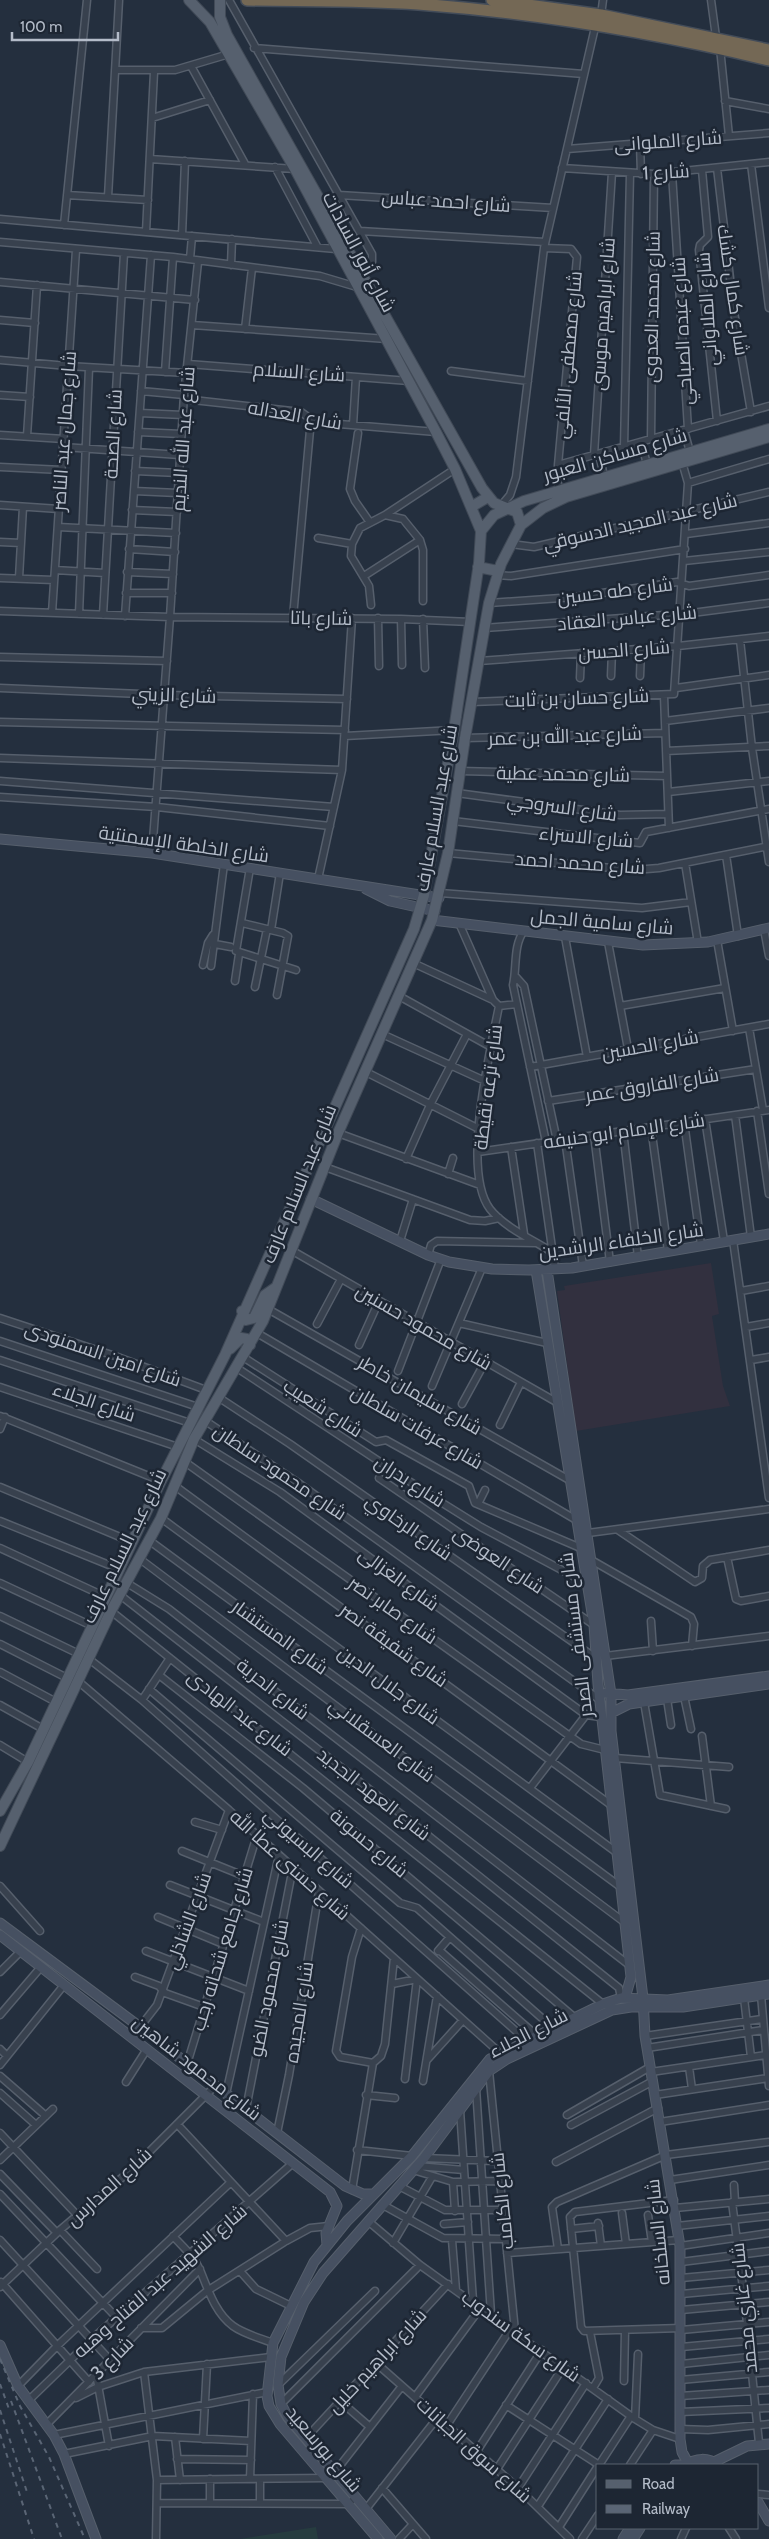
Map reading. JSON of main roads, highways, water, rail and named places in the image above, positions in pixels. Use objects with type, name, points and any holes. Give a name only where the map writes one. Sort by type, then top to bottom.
[{"type":"highway","points":[[247,0],[417,4],[598,19]]},
{"type":"highway","points":[[492,0],[718,43],[769,50]]},
{"type":"highway","points":[[718,43],[769,60]]},
{"type":"main road","name":"شارع أنور السادات","points":[[189,0],[218,27],[360,269],[488,497],[502,508]]},
{"type":"main road","name":"شارع أنور السادات","points":[[220,0],[218,27],[228,54],[295,169],[409,381],[455,469],[481,531]]},
{"type":"main road","name":"شارع مساكن العبور","points":[[481,531],[488,518],[502,508],[604,476],[769,429]]},
{"type":"main road","name":"شارع مساكن العبور","points":[[521,524],[542,508],[566,497],[769,437]]},
{"type":"main road","points":[[471,507],[488,497]]},
{"type":"main road","points":[[502,508],[517,512],[521,524]]},
{"type":"main road","name":"شارع عبد السلام عارف","points":[[0,1846],[111,1611],[161,1518],[194,1439],[257,1333],[364,1071],[399,996],[433,915],[448,853],[465,738],[489,603],[497,573],[521,524]]},
{"type":"main road","name":"شارع عبد السلام عارف","points":[[0,1811],[28,1762],[160,1481],[225,1355],[242,1311],[407,946],[424,895],[454,730],[471,622],[481,531]]},
{"type":"main road","points":[[478,567],[497,573]]},
{"type":"main road","name":"شارع الخلطة الإسمنتية","points":[[0,839],[152,853],[364,887],[424,895],[439,895]]},
{"type":"main road","name":"شارع الخلطة الإسمنتية","points":[[364,887],[390,900],[420,908],[433,915]]},
{"type":"main road","name":"شارع سامية الجمل","points":[[433,915],[459,923],[608,942],[659,946],[717,940],[766,929]]},
{"type":"main road","name":"شارع الخلفاء الراشدين","points":[[311,1199],[428,1255],[482,1268],[536,1270],[583,1266],[769,1234]]},
{"type":"main road","name":"شارع مستشفى الصدر","points":[[551,1269],[566,1402],[593,1561],[601,1658],[599,1692],[602,1717],[607,1726],[615,1758],[625,1887],[642,1998]]},
{"type":"main road","name":"شارع مستشفى الصدر","points":[[536,1270],[594,1625],[601,1658],[610,1684],[613,1711],[607,1726],[605,1750],[616,1852],[625,1887],[624,1922],[630,1984],[623,1998]]},
{"type":"main road","points":[[242,1311],[246,1320],[252,1320],[265,1295],[276,1287]]},
{"type":"main road","points":[[225,1355],[241,1338],[247,1339],[250,1345]]},
{"type":"main road","points":[[602,1717],[629,1699],[769,1676]]},
{"type":"main road","points":[[599,1692],[610,1684]]},
{"type":"main road","points":[[599,1692],[644,1702],[769,1684]]},
{"type":"main road","name":"شارع محمود شاهين","points":[[0,1922],[352,2190],[373,2194]]},
{"type":"main road","name":"شارع محمود شاهين","points":[[0,1935],[334,2196],[336,2206],[325,2237],[327,2245]]},
{"type":"main road","name":"شارع الجلاء","points":[[373,2194],[412,2156],[490,2071],[574,2017],[603,2004],[623,1998],[674,1999],[769,1985]]},
{"type":"main road","name":"شارع الجلاء","points":[[368,2221],[424,2158],[482,2066],[499,2052],[536,2035],[612,2010],[643,2007],[683,2007],[765,1995]]},
{"type":"main road","name":"شارع السلخانه","points":[[642,1998],[645,2036],[674,2204],[681,2262],[680,2439],[684,2464]]},
{"type":"main road","points":[[166,2064],[175,2054]]},
{"type":"main road","name":"شارع بورسعيد","points":[[373,2194],[327,2245],[295,2297],[273,2343],[267,2392],[268,2406],[273,2416],[378,2539]]},
{"type":"main road","name":"شارع بورسعيد","points":[[368,2221],[323,2273],[304,2302],[281,2357],[278,2385],[281,2404],[306,2438],[392,2539]]},
{"type":"main road","points":[[295,2297],[304,2302]]},
{"type":"main road","points":[[0,2345],[18,2386],[54,2435],[64,2454],[96,2539]]},
{"type":"main road","points":[[686,2464],[696,2460],[716,2464],[747,2446],[759,2443],[769,2444]]},
{"type":"main road","points":[[759,2504],[769,2521]]},
{"type":"railway","points":[[0,2359],[20,2406],[49,2457],[85,2539]]},
{"type":"railway","points":[[0,2384],[9,2409]]},
{"type":"railway","points":[[11,2401],[62,2539]]},
{"type":"railway","points":[[0,2410],[27,2492]]},
{"type":"railway","points":[[0,2434],[34,2539]]}]
